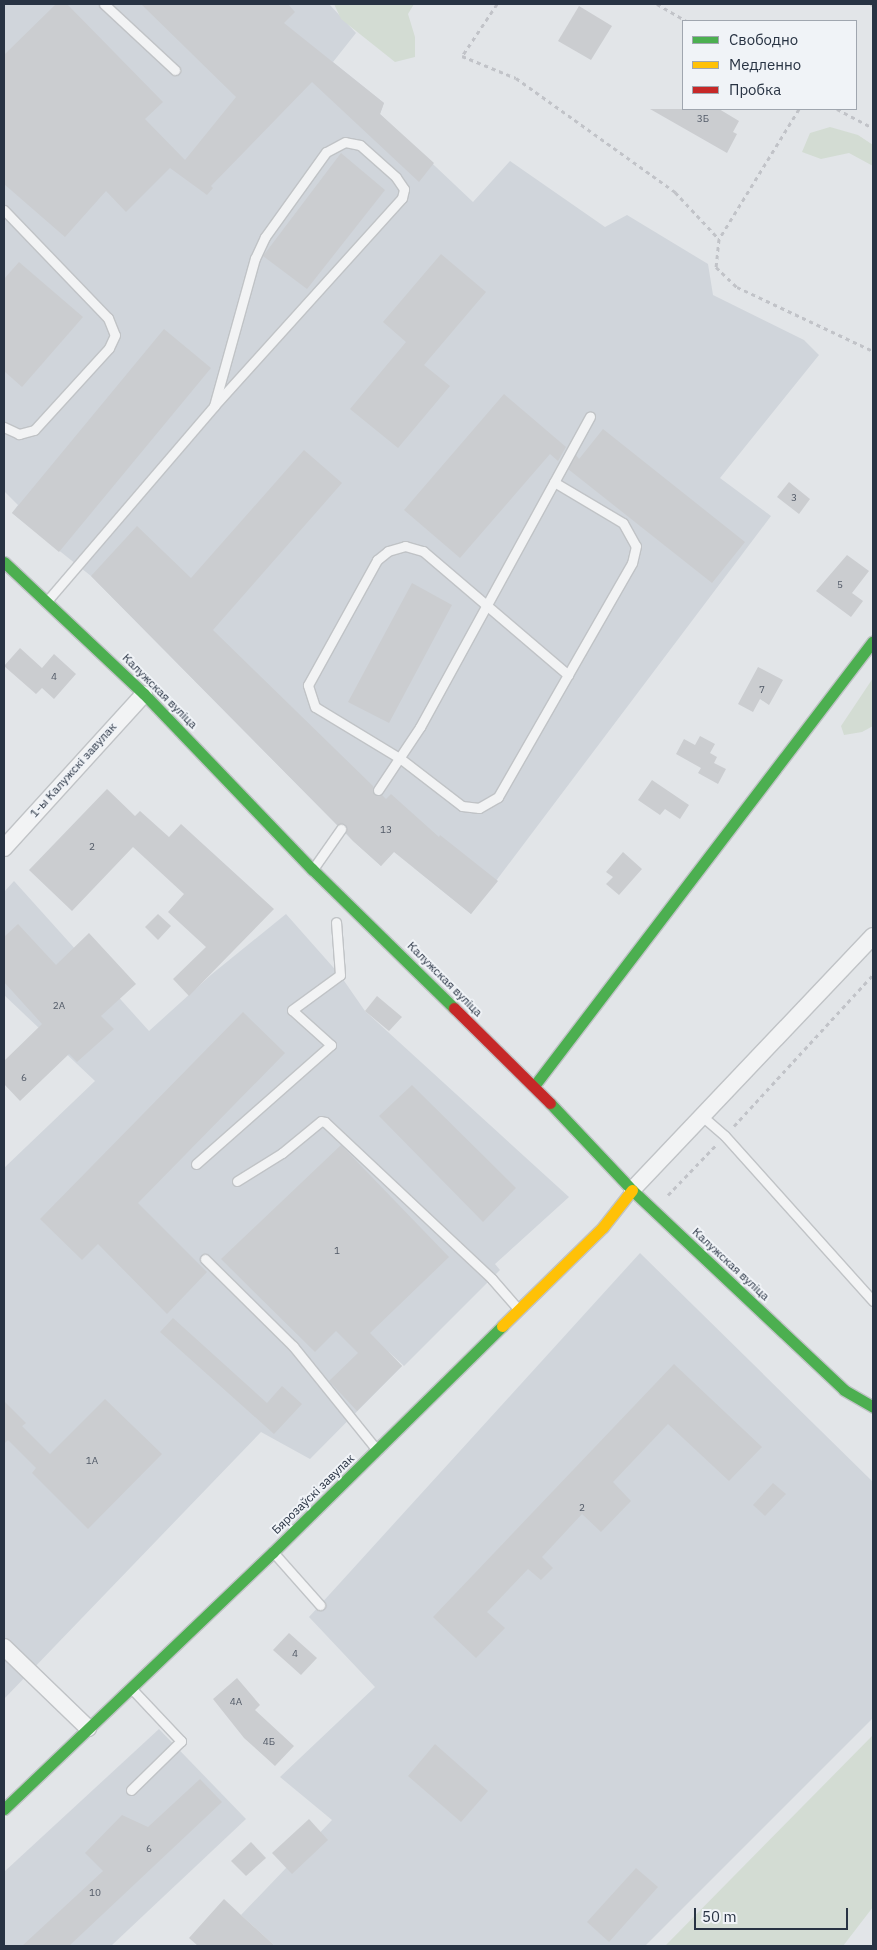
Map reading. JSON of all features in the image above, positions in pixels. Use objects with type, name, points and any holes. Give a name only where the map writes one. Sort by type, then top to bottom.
[{"type":"street","name":"Калужская вуліца","points":[[4,562],[144,694],[312,869],[534,1086],[632,1190],[844,1390],[873,1407]]},
{"type":"street","points":[[534,1086],[873,641]]},
{"type":"street","name":"1-ы Калужскі завулак","points":[[4,848],[144,694]]},
{"type":"street","points":[[632,1190],[873,936]]},
{"type":"street","name":"Бярозаўскі завулак","points":[[4,1809],[378,1450],[604,1227],[632,1190]]},
{"type":"street","points":[[4,1647],[88,1728]]},
{"type":"lane","points":[[104,4],[175,70]]},
{"type":"lane","points":[[47,601],[214,406],[402,198],[404,189],[396,177],[360,145],[344,142],[326,152],[265,236],[255,258],[214,406]]},
{"type":"lane","points":[[4,210],[108,318],[115,335],[109,348],[34,430],[19,434],[4,427]]},
{"type":"lane","points":[[378,790],[400,759],[590,416]]},
{"type":"lane","points":[[554,482],[623,523],[636,546],[632,563],[568,675],[498,797],[478,808],[462,806],[400,759],[315,707],[308,685],[372,569],[388,551],[405,546],[423,552],[568,675]]},
{"type":"lane","points":[[312,869],[341,829]]},
{"type":"lane","points":[[196,1164],[331,1045],[292,1010],[340,975],[336,922]]},
{"type":"lane","points":[[702,1116],[725,1136],[873,1300]]},
{"type":"lane","points":[[237,1181],[282,1153],[321,1121],[325,1122],[492,1279],[519,1310]]},
{"type":"lane","points":[[205,1260],[293,1346],[378,1450]]},
{"type":"lane","points":[[272,1552],[320,1605]]},
{"type":"lane","points":[[131,1688],[181,1741],[131,1790]]},
{"type":"path","points":[[497,4],[462,56],[524,84],[675,192],[720,239]]},
{"type":"path","points":[[657,4],[685,20]]},
{"type":"path","points":[[798,110],[720,239],[716,267],[736,287],[873,351]]},
{"type":"path","points":[[839,110],[873,128]]},
{"type":"path","points":[[653,1209],[725,1136],[873,975]]},
{"type":"shaded area","points":[[4,4],[329,4],[356,33],[333,62],[384,103],[380,114],[473,202],[510,161],[605,227],[627,215],[708,264],[713,295],[804,340],[819,355],[720,478],[771,516],[471,914],[414,868],[417,864],[397,848],[381,866],[351,839],[91,576],[12,513],[18,505],[4,491]]},
{"type":"shaded area","points":[[334,4],[414,4],[408,14],[415,37],[415,57],[395,62],[341,19]]},
{"type":"shaded area","points":[[830,127],[858,135],[873,145],[873,166],[849,153],[821,159],[802,152],[810,133]]},
{"type":"shaded area","points":[[873,678],[873,726],[862,732],[844,735],[841,726]]},
{"type":"shaded area","points":[[14,881],[149,1031],[212,974],[286,914],[340,975],[365,1011],[569,1197],[495,1264],[500,1270],[404,1366],[388,1351],[402,1366],[310,1459],[261,1432],[4,1699],[4,1168],[95,1081],[4,995],[4,892]]},
{"type":"shaded area","points":[[640,1253],[873,1482],[873,1718],[645,1946],[275,1946],[241,1915],[332,1820],[280,1777],[375,1687],[309,1617]]},
{"type":"shaded area","points":[[159,1729],[246,1819],[111,1946],[4,1946],[4,1872]]},
{"type":"shaded area","points":[[873,1735],[873,1907],[843,1946],[665,1946]]},
{"type":"building","points":[[56,4],[67,4],[163,102],[145,119],[185,160],[236,97],[141,4],[288,4],[295,12],[284,23],[384,103],[380,114],[434,163],[419,182],[312,82],[211,186],[213,188],[207,195],[170,168],[126,212],[106,191],[65,237],[4,184],[4,55]]},
{"type":"building","points":[[579,6],[612,26],[591,60],[558,41]]},
{"type":"building","points":[[650,109],[721,110],[739,121],[733,132],[737,134],[727,153]]},
{"type":"building","points":[[341,153],[385,190],[307,289],[263,256]]},
{"type":"building","points":[[441,254],[486,292],[424,365],[450,386],[398,448],[350,409],[406,342],[383,322]]},
{"type":"building","points":[[19,262],[83,317],[22,387],[4,371],[4,279]]},
{"type":"building","points":[[164,329],[211,368],[59,552],[12,513]]},
{"type":"building","points":[[504,394],[566,447],[558,461],[550,454],[460,558],[404,510]]},
{"type":"building","points":[[603,429],[745,542],[712,583],[568,469],[576,455],[579,459]]},
{"type":"building","points":[[304,450],[342,483],[213,630],[373,786],[374,795],[382,795],[386,799],[391,794],[439,837],[440,835],[498,881],[471,914],[394,852],[381,866],[346,833],[345,824],[337,825],[91,576],[137,526],[191,578]]},
{"type":"building","points":[[789,482],[810,499],[799,514],[777,497]]},
{"type":"building","points":[[847,555],[869,571],[852,593],[863,601],[851,617],[816,591]]},
{"type":"building","points":[[412,583],[452,605],[389,723],[348,702]]},
{"type":"building","points":[[20,648],[42,668],[54,654],[76,674],[54,699],[42,688],[36,694],[4,666]]},
{"type":"building","points":[[758,667],[783,680],[769,705],[760,699],[753,712],[738,704]]},
{"type":"building","points":[[700,736],[715,744],[710,753],[717,757],[714,763],[726,769],[718,784],[698,773],[701,768],[676,754],[684,739],[695,745]]},
{"type":"building","points":[[652,780],[689,805],[680,819],[665,809],[660,815],[638,800]]},
{"type":"building","points":[[107,789],[135,816],[140,811],[169,837],[181,824],[274,909],[189,996],[173,979],[206,947],[168,912],[184,894],[133,847],[72,911],[29,870]]},
{"type":"building","points":[[623,852],[642,869],[619,895],[606,884],[613,877],[606,872]]},
{"type":"building","points":[[158,914],[171,926],[158,940],[145,927]]},
{"type":"building","points":[[18,924],[56,965],[89,933],[136,984],[101,1016],[114,1029],[77,1062],[69,1054],[20,1101],[4,1084],[4,1061],[42,1024],[4,982],[4,937]]},
{"type":"building","points":[[377,996],[402,1017],[389,1031],[365,1011]]},
{"type":"building","points":[[243,1012],[285,1053],[138,1203],[207,1272],[167,1314],[98,1244],[82,1260],[40,1219]]},
{"type":"building","points":[[412,1085],[516,1188],[483,1222],[379,1116]]},
{"type":"building","points":[[341,1145],[449,1257],[370,1333],[402,1366],[357,1411],[329,1381],[358,1353],[336,1331],[315,1352],[221,1259]]},
{"type":"building","points":[[173,1318],[267,1403],[282,1386],[302,1404],[274,1434],[160,1332]]},
{"type":"building","points":[[674,1364],[762,1447],[729,1481],[668,1424],[613,1482],[631,1501],[601,1532],[582,1514],[542,1557],[553,1568],[541,1580],[528,1569],[487,1612],[505,1628],[476,1658],[433,1617]]},
{"type":"building","points":[[105,1399],[162,1454],[88,1529],[32,1473],[36,1468],[8,1440],[4,1444],[4,1401],[26,1423],[22,1426],[50,1454]]},
{"type":"building","points":[[773,1483],[786,1494],[765,1516],[753,1505]]},
{"type":"building","points":[[289,1633],[317,1658],[301,1675],[273,1650]]},
{"type":"building","points":[[237,1678],[260,1705],[255,1710],[294,1746],[275,1766],[244,1738],[213,1699]]},
{"type":"building","points":[[435,1744],[488,1791],[461,1822],[408,1776]]},
{"type":"building","points":[[200,1779],[222,1802],[69,1946],[22,1946],[103,1871],[85,1853],[122,1815],[148,1827]]},
{"type":"building","points":[[309,1819],[328,1840],[292,1874],[272,1853]]},
{"type":"building","points":[[251,1842],[266,1858],[246,1876],[231,1861]]},
{"type":"building","points":[[636,1868],[658,1887],[609,1942],[587,1922]]},
{"type":"building","points":[[224,1899],[275,1946],[198,1946],[189,1938]]},
{"type":"traffic: fast","points":[[4,562],[144,694],[312,869],[454,1008]]},
{"type":"traffic: fast","points":[[534,1086],[873,641]]},
{"type":"traffic: fast","points":[[550,1103],[632,1190],[844,1390],[873,1407]]},
{"type":"traffic: fast","points":[[4,1809],[273,1552],[502,1326]]},
{"type":"traffic: slow","points":[[502,1326],[603,1227],[632,1190]]},
{"type":"traffic: jam","points":[[454,1008],[550,1103]]}]
